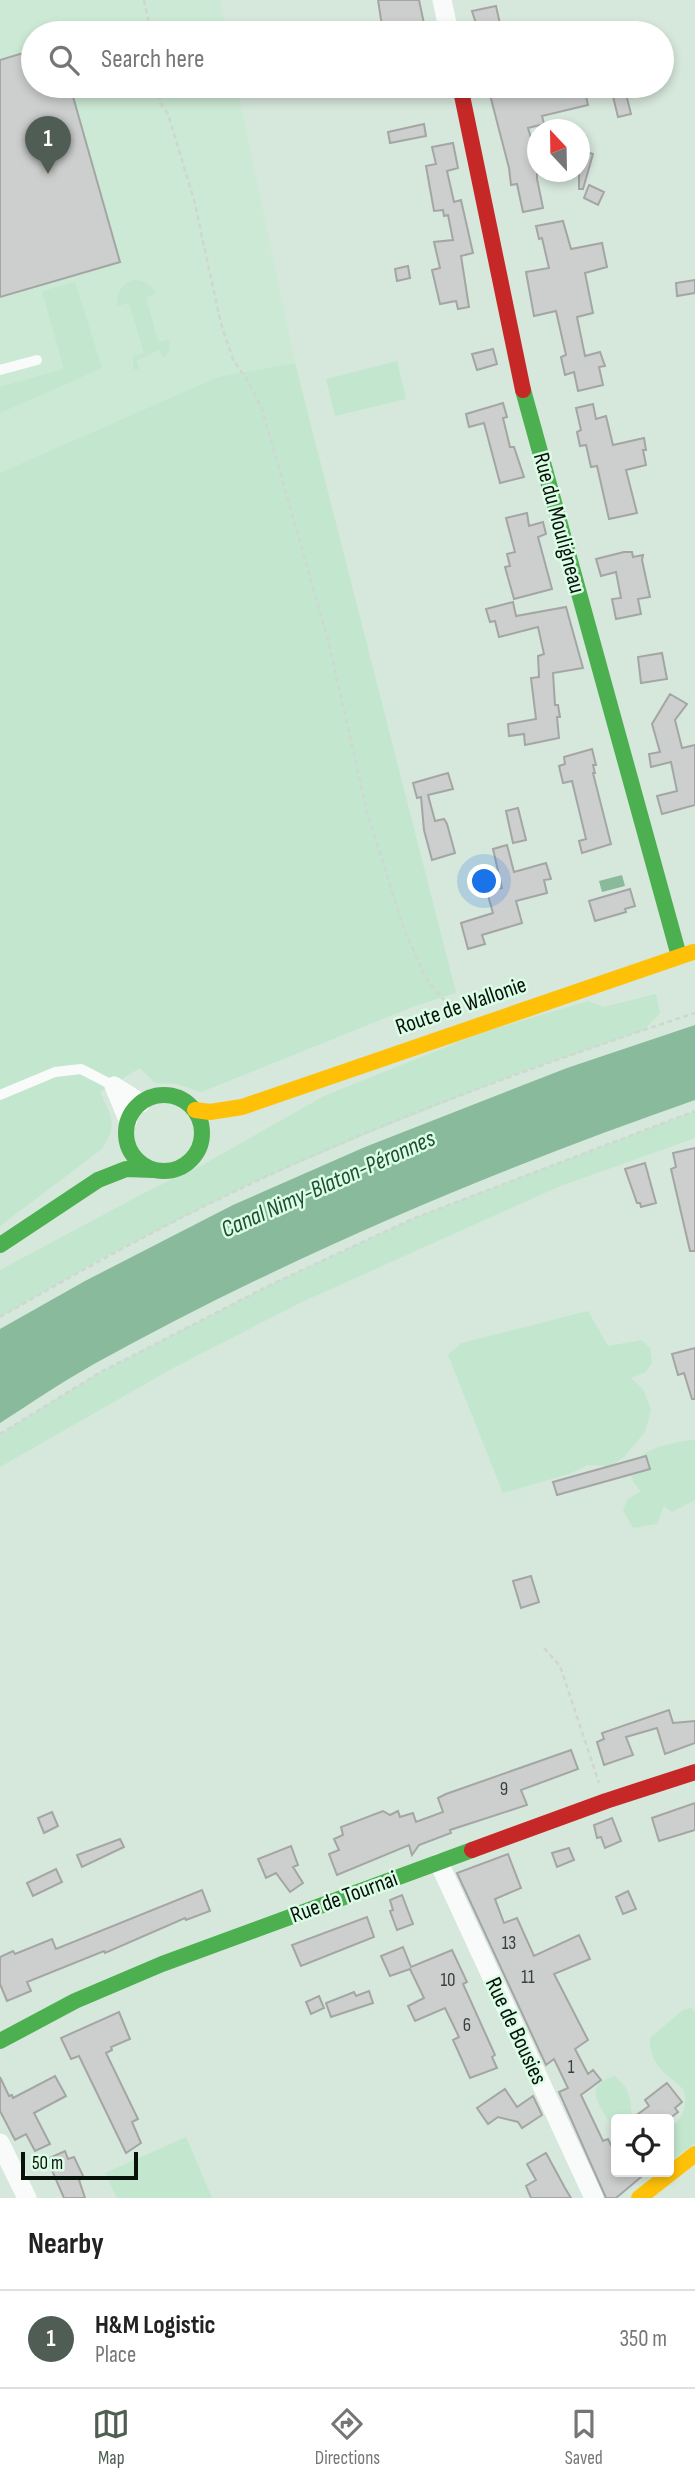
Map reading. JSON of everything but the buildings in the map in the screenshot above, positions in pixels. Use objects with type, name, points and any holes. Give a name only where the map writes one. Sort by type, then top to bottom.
[{"type":"street","points":[[442,0],[446,21]]},
{"type":"street","name":"Rue du Mouligneau","points":[[462,98],[526,403],[679,956]]},
{"type":"street","name":"Route de Wallonie","points":[[242,1107],[695,951]]},
{"type":"street","points":[[114,1086],[141,1103]]},
{"type":"street","points":[[114,1086],[127,1125],[130,1150],[143,1166],[153,1170]]},
{"type":"street","points":[[89,1184],[116,1155],[127,1125],[141,1103],[151,1097],[176,1096],[187,1102],[201,1121],[201,1146]]},
{"type":"street","points":[[195,1110],[210,1112],[242,1107]]},
{"type":"street","points":[[0,1245],[89,1184],[125,1169],[174,1170],[186,1165],[216,1123],[242,1107]]},
{"type":"street","name":"Rue de Tournai","points":[[0,2040],[75,2001],[162,1964],[606,1801],[695,1772]]},
{"type":"street","name":"Rue de Bousies","points":[[439,1863],[594,2198]]},
{"type":"street","points":[[0,2143],[27,2198]]},
{"type":"street","points":[[639,2198],[695,2154]]},
{"type":"lane","points":[[0,370],[37,360]]},
{"type":"lane","points":[[0,1095],[55,1072],[81,1069],[114,1086]]},
{"type":"path","points":[[144,0],[148,21]]},
{"type":"path","points":[[160,98],[168,114],[194,200],[221,324],[233,359],[262,409],[328,640],[376,841],[411,947],[425,977],[441,997]]},
{"type":"path","points":[[0,1317],[99,1260],[244,1186],[516,1074],[695,1013]]},
{"type":"path","points":[[0,1434],[99,1373],[268,1286],[450,1204],[695,1111]]},
{"type":"path","points":[[544,1648],[560,1665],[606,1801]]},
{"type":"shaded area","points":[[0,0],[220,0],[224,21],[21,21],[21,98],[240,98],[297,373],[456,993],[415,1006],[201,1092],[177,1084],[155,1083],[140,1068],[100,1092],[0,1207]]},
{"type":"shaded area","points":[[134,280],[147,283],[156,293],[146,297],[158,342],[170,339],[169,351],[163,358],[159,350],[136,361],[139,369],[133,371],[133,357],[144,353],[129,303],[117,306],[117,301],[123,287]]},
{"type":"shaded area","points":[[75,282],[102,368],[0,413],[0,387],[64,369],[42,291]]},
{"type":"shaded area","points":[[397,361],[406,399],[335,416],[326,379]]},
{"type":"shaded area","points":[[295,363],[456,993],[415,1006],[201,1092],[177,1084],[155,1083],[140,1068],[100,1092],[112,1121],[110,1133],[102,1149],[0,1226],[0,473],[218,377]]},
{"type":"shaded area","points":[[656,994],[660,1013],[644,1030],[516,1074],[245,1186],[99,1260],[0,1317],[0,1270],[206,1163],[324,1096],[484,1032],[588,1001],[604,1007]]},
{"type":"shaded area","points":[[695,1111],[695,1138],[558,1187],[302,1302],[175,1367],[0,1467],[0,1434],[99,1373],[268,1286],[412,1219]]},
{"type":"shaded area","points":[[588,1311],[608,1346],[642,1340],[650,1348],[652,1363],[646,1372],[631,1378],[643,1389],[651,1410],[645,1432],[624,1457],[611,1466],[588,1465],[569,1474],[503,1493],[448,1355],[461,1343]]},
{"type":"shaded area","points":[[695,1440],[695,1500],[672,1512],[664,1506],[657,1524],[633,1528],[623,1510],[627,1500],[641,1491],[632,1479],[631,1468],[636,1460],[658,1447]]},
{"type":"shaded area","points":[[691,2008],[695,2012],[695,2143],[674,2158],[674,2124],[683,2112],[684,2090],[652,2056],[650,2038],[683,2010]]},
{"type":"shaded area","points":[[615,2076],[627,2090],[630,2100],[631,2114],[611,2114],[611,2123],[597,2100],[598,2086],[604,2080]]},
{"type":"shaded area","points":[[186,2137],[212,2198],[117,2198],[105,2173]]},
{"type":"water","points":[[622,875],[625,886],[602,892],[599,881]]},
{"type":"water","name":"Canal Nimy-Blaton-Péronnes","points":[[695,1025],[695,1100],[465,1187],[314,1253],[166,1325],[58,1385],[0,1423],[0,1329],[85,1281],[233,1205],[365,1147],[567,1068]]},
{"type":"traffic: fast","points":[[523,390],[679,956]]},
{"type":"traffic: fast","points":[[157,1095],[171,1095],[185,1101],[196,1112],[202,1133],[199,1148],[191,1160],[171,1171],[157,1171],[143,1165],[132,1154],[126,1140],[126,1126],[132,1112],[143,1101],[157,1095]]},
{"type":"traffic: fast","points":[[0,1245],[98,1180],[126,1169],[153,1170]]},
{"type":"traffic: fast","points":[[0,2041],[75,2001],[162,1964],[472,1850]]},
{"type":"traffic: slow","points":[[195,1110],[210,1112],[242,1107],[693,952]]},
{"type":"traffic: slow","points":[[639,2198],[695,2154]]},
{"type":"traffic: jam","points":[[462,98],[523,390]]},
{"type":"traffic: jam","points":[[472,1850],[695,1772]]},
{"type":"place","name":"H&M Logistic","points":[[48,174]]}]
